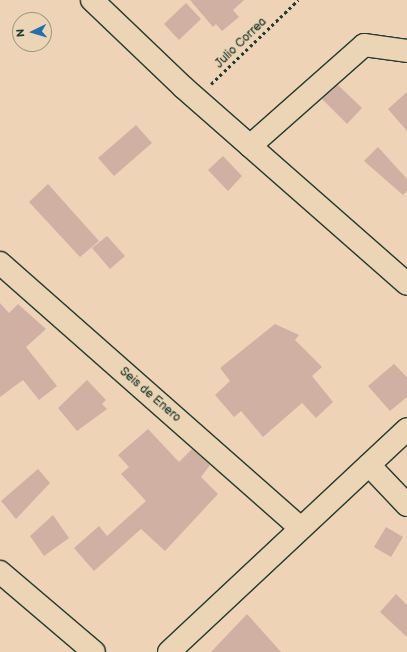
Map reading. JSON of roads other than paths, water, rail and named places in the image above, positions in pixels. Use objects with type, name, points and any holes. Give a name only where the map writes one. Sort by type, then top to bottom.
[{"type":"street","points":[[92,0],[196,98],[407,284]]},
{"type":"street","points":[[250,146],[364,45],[407,51]]},
{"type":"street","name":"Seis de Enero","points":[[0,263],[299,527]]},
{"type":"street","points":[[169,652],[299,527],[407,429]]},
{"type":"street","points":[[369,465],[407,505]]},
{"type":"street","points":[[0,572],[94,652]]}]
